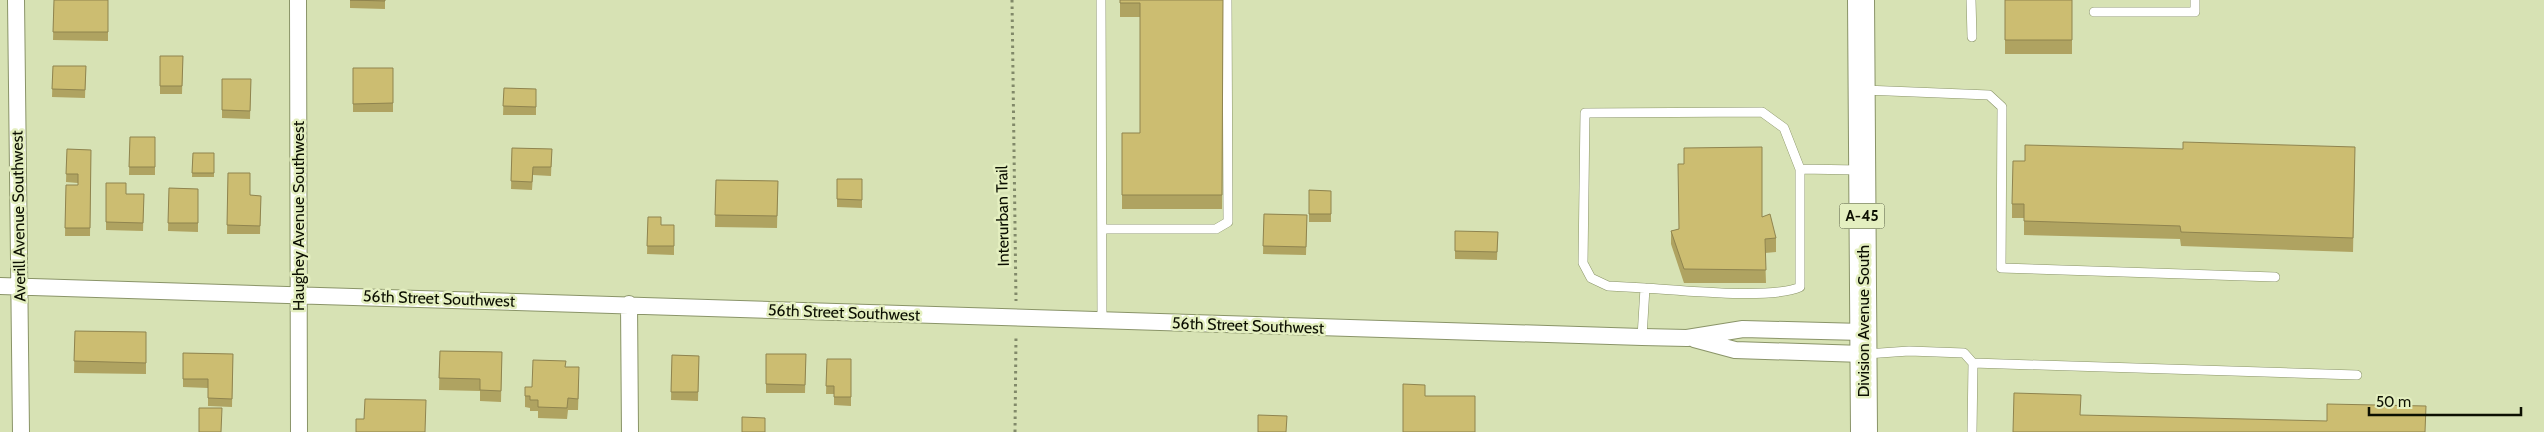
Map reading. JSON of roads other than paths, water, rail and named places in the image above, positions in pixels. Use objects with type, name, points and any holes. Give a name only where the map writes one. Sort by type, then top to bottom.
[{"type":"main road","name":"Division Avenue South","points":[[1861,0],[1864,432]]},
{"type":"street","name":"Averill Avenue Southwest","points":[[16,0],[21,432]]},
{"type":"street","name":"Haughey Avenue Southwest","points":[[298,0],[297,294],[299,432]]},
{"type":"street","name":"56th Street Southwest","points":[[0,286],[629,304],[1102,321],[1642,337],[1687,338],[1736,330],[1863,343]]},
{"type":"street","points":[[629,304],[630,432]]},
{"type":"lane","points":[[1102,0],[1102,321]]},
{"type":"lane","points":[[1102,229],[1216,229],[1228,222],[1228,0]]},
{"type":"lane","points":[[1971,0],[1972,37]]},
{"type":"lane","points":[[2094,12],[2195,12],[2195,0]]},
{"type":"lane","points":[[1862,90],[1989,95],[2002,107],[2001,268],[2275,277]]},
{"type":"lane","points":[[1762,112],[1784,128],[1800,169],[1800,287],[1788,292],[1765,293],[1608,286],[1591,278],[1583,263],[1585,113],[1762,112]]},
{"type":"lane","points":[[1800,169],[1862,170]]},
{"type":"lane","points":[[1642,337],[1645,288]]},
{"type":"lane","points":[[1863,343],[1909,351],[1964,353],[1973,363],[1972,432]]},
{"type":"lane","points":[[1973,363],[2357,375]]}]
